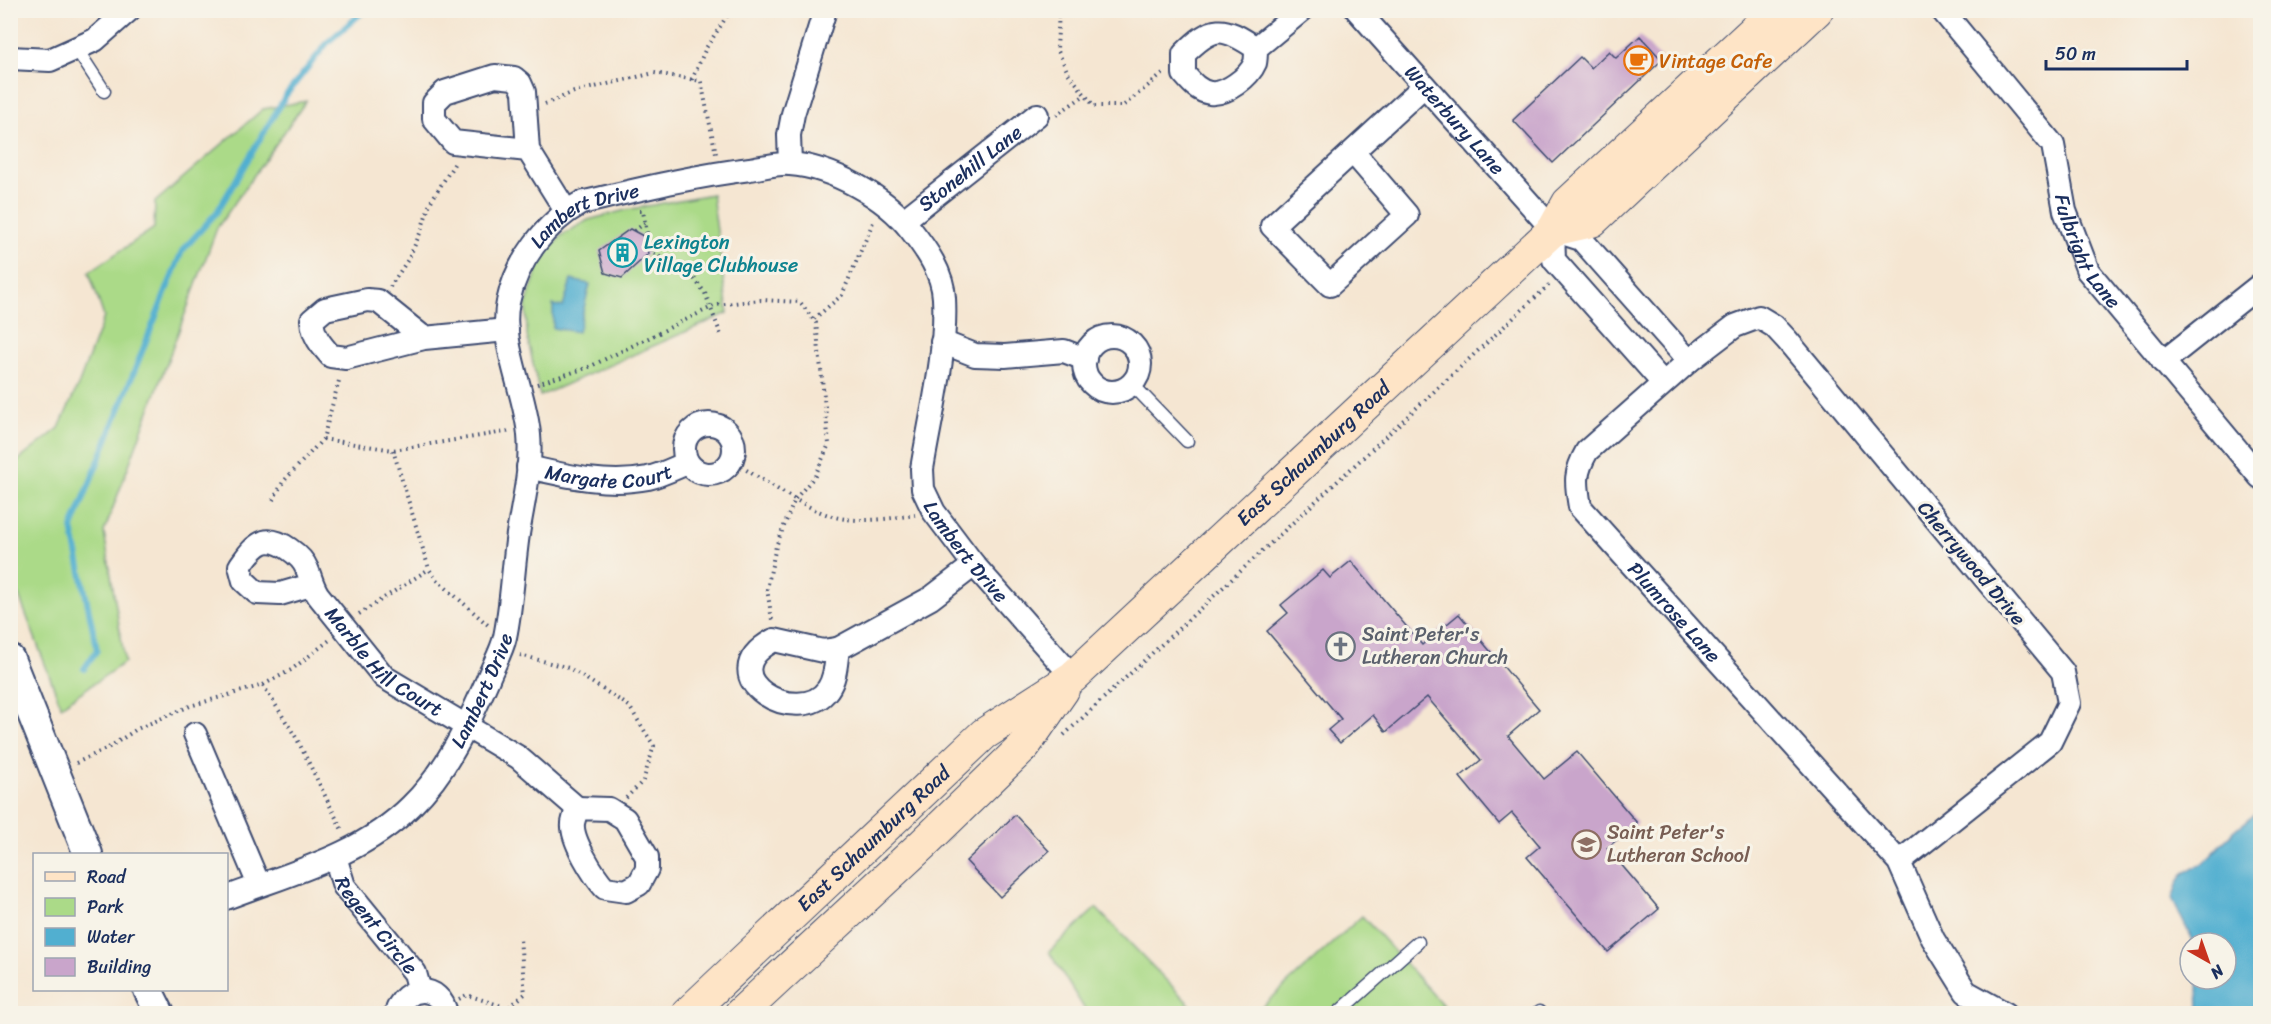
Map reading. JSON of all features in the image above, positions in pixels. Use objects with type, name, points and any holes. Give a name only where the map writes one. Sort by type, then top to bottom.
[{"type":"main road","name":"East Schaumburg Road","points":[[687,1014],[984,734],[1073,677],[1553,230],[1568,203],[1776,10]]},
{"type":"main road","name":"East Schaumburg Road","points":[[1553,230],[1592,221],[1817,10]]},
{"type":"main road","name":"East Schaumburg Road","points":[[740,1014],[923,844],[1025,745],[1073,677]]},
{"type":"street","points":[[10,58],[51,60],[95,40],[129,10]]},
{"type":"street","points":[[790,164],[789,135],[793,114],[825,10]]},
{"type":"street","points":[[1256,48],[1226,32],[1214,31],[1201,37],[1184,54],[1184,74],[1196,87],[1209,93],[1224,92],[1237,84],[1250,70],[1255,62],[1256,48],[1302,10]]},
{"type":"street","name":"Waterbury Lane","points":[[1357,10],[1553,230],[1581,239],[1689,361]]},
{"type":"street","name":"Fulbright Lane","points":[[1942,10],[2053,145],[2065,211],[2088,271],[2260,477]]},
{"type":"street","points":[[528,150],[453,142],[434,119],[434,103],[446,92],[495,76],[514,78],[520,83],[524,93],[528,150],[566,211]]},
{"type":"street","points":[[1353,152],[1407,215],[1330,285],[1272,226],[1424,86]]},
{"type":"street","name":"Stonehill Lane","points":[[904,220],[1037,115]]},
{"type":"street","name":"Lambert Drive","points":[[228,897],[300,872],[343,853],[378,832],[410,807],[433,783],[467,727],[504,640],[528,468],[529,435],[507,330],[507,303],[519,267],[543,235],[566,211],[581,203],[720,173],[790,164],[854,185],[884,202],[904,220],[937,270],[944,296],[942,342],[922,469],[923,489],[934,512],[974,565],[1073,677]]},
{"type":"street","points":[[1553,230],[1554,260],[1663,383]]},
{"type":"street","points":[[2163,362],[2260,285]]},
{"type":"street","points":[[424,338],[378,301],[367,300],[325,309],[312,320],[313,332],[320,344],[332,356],[343,357],[399,346],[424,338],[507,330]]},
{"type":"street","name":"Cherrywood Drive","points":[[1689,361],[1735,326],[1759,317],[1774,326],[2063,672],[2069,703],[2050,742],[1899,862]]},
{"type":"street","points":[[1121,337],[1136,348],[1140,357],[1140,367],[1132,384],[1116,391],[1099,388],[1087,376],[1085,359],[1094,342],[1102,338],[1121,337]]},
{"type":"street","points":[[942,342],[975,355],[1005,356],[1065,351],[1085,359]]},
{"type":"street","name":"Plumrose Lane","points":[[1689,361],[1587,451],[1578,468],[1576,486],[1580,507],[1899,862],[1933,939],[1966,992],[2006,1014]]},
{"type":"street","name":"Margate Court","points":[[712,424],[720,426],[732,438],[734,446],[731,461],[727,467],[713,474],[698,472],[687,463],[683,447],[686,439],[696,427],[712,424]]},
{"type":"street","name":"Margate Court","points":[[528,468],[573,477],[611,481],[649,478],[687,463]]},
{"type":"street","points":[[838,649],[834,673],[828,689],[815,701],[794,705],[765,694],[749,678],[749,663],[760,648],[774,640],[823,651],[838,649],[931,598],[974,565]]},
{"type":"street","name":"Marble Hill Court","points":[[311,585],[384,677],[518,758],[578,808]]},
{"type":"street","points":[[10,659],[87,853]]},
{"type":"street","points":[[195,734],[260,885]]},
{"type":"street","name":"Regent Circle","points":[[343,853],[344,886],[416,973],[420,991]]},
{"type":"street","points":[[148,991],[160,1014]]},
{"type":"street","name":"Regent Circle","points":[[396,1014],[399,1003],[405,997],[420,991],[436,995],[446,1011]]},
{"type":"lane","points":[[76,48],[104,91]]},
{"type":"lane","points":[[1132,384],[1187,441]]},
{"type":"lane","points":[[1336,1014],[1418,942]]},
{"type":"path","points":[[692,80],[706,48],[727,16],[728,10]]},
{"type":"path","points":[[1059,10],[1057,49],[1068,73],[1094,106],[1123,106],[1167,71],[1184,74]]},
{"type":"path","points":[[526,110],[574,92],[654,73],[701,81],[720,173]]},
{"type":"path","points":[[1037,115],[1054,117],[1085,95]]},
{"type":"path","points":[[378,301],[409,258],[422,231],[430,203],[459,155],[461,143]]},
{"type":"path","points":[[634,191],[638,211],[643,211],[646,222],[650,252],[693,277],[705,293],[720,335]]},
{"type":"path","points":[[814,320],[843,295],[874,220],[884,202]]},
{"type":"path","points":[[634,231],[646,222]]},
{"type":"path","points":[[1055,743],[1564,271]]},
{"type":"path","points":[[519,388],[546,382],[590,367],[711,307],[761,300],[800,302],[816,322],[828,444],[815,476],[795,499],[776,546],[767,589],[774,640]]},
{"type":"path","points":[[273,500],[283,482],[323,439],[339,388],[343,357]]},
{"type":"path","points":[[323,439],[393,450],[508,431],[529,435]]},
{"type":"path","points":[[731,461],[795,499],[824,513],[846,519],[898,518],[934,512]]},
{"type":"path","points":[[56,772],[108,748],[137,729],[190,706],[263,686],[291,670],[322,647],[353,618],[429,569]]},
{"type":"path","points":[[263,686],[297,739],[343,853]]},
{"type":"path","points":[[446,1011],[466,995],[508,1008],[525,994],[520,939]]},
{"type":"green space","points":[[306,101],[217,228],[104,532],[125,662],[61,706],[11,575],[11,466],[59,428],[79,383],[104,317],[89,272],[154,228],[155,202],[263,109]]},
{"type":"green space","points":[[712,194],[728,313],[540,396],[527,336],[526,305],[540,261],[562,235],[588,220],[626,210]]},
{"type":"green space","points":[[1096,908],[1198,1013],[1087,1013],[1049,952]]},
{"type":"green space","points":[[1362,916],[1450,1013],[1254,1014]]},
{"type":"water","points":[[571,280],[590,284],[578,332],[553,328],[553,305],[563,307]]},
{"type":"water","points":[[2260,810],[2260,1013],[2199,1013],[2198,991],[2238,991],[2238,931],[2188,931],[2172,899],[2184,873],[2204,863],[2234,831]]},
{"type":"building","points":[[1640,36],[1662,60],[1553,163],[1513,120],[1580,57],[1591,68],[1609,51],[1616,58]]},
{"type":"building","name":"Lexington Village Clubhouse","points":[[630,229],[645,237],[648,254],[622,278],[605,273],[599,251]]},
{"type":"building","points":[[1351,561],[1422,645],[1459,614],[1539,709],[1508,736],[1544,779],[1577,752],[1637,823],[1607,848],[1659,909],[1608,952],[1527,857],[1540,846],[1512,813],[1499,824],[1460,777],[1481,760],[1427,697],[1386,732],[1373,715],[1340,743],[1328,730],[1341,719],[1267,631],[1288,613],[1281,605],[1323,570],[1330,578]]},
{"type":"building","points":[[1015,815],[1049,851],[1000,897],[966,861]]},
{"type":"waterway","points":[[84,669],[97,650],[72,528],[182,251],[217,212],[286,95],[328,42],[365,10]]},
{"type":"place","name":"Vintage Cafe","points":[[1638,61]]},
{"type":"place","name":"Lexington Village Clubhouse","points":[[623,253]]},
{"type":"place","name":"Saint Peter's Lutheran Church","points":[[1341,646]]},
{"type":"place","name":"Saint Peter's Lutheran School","points":[[1586,844]]}]
